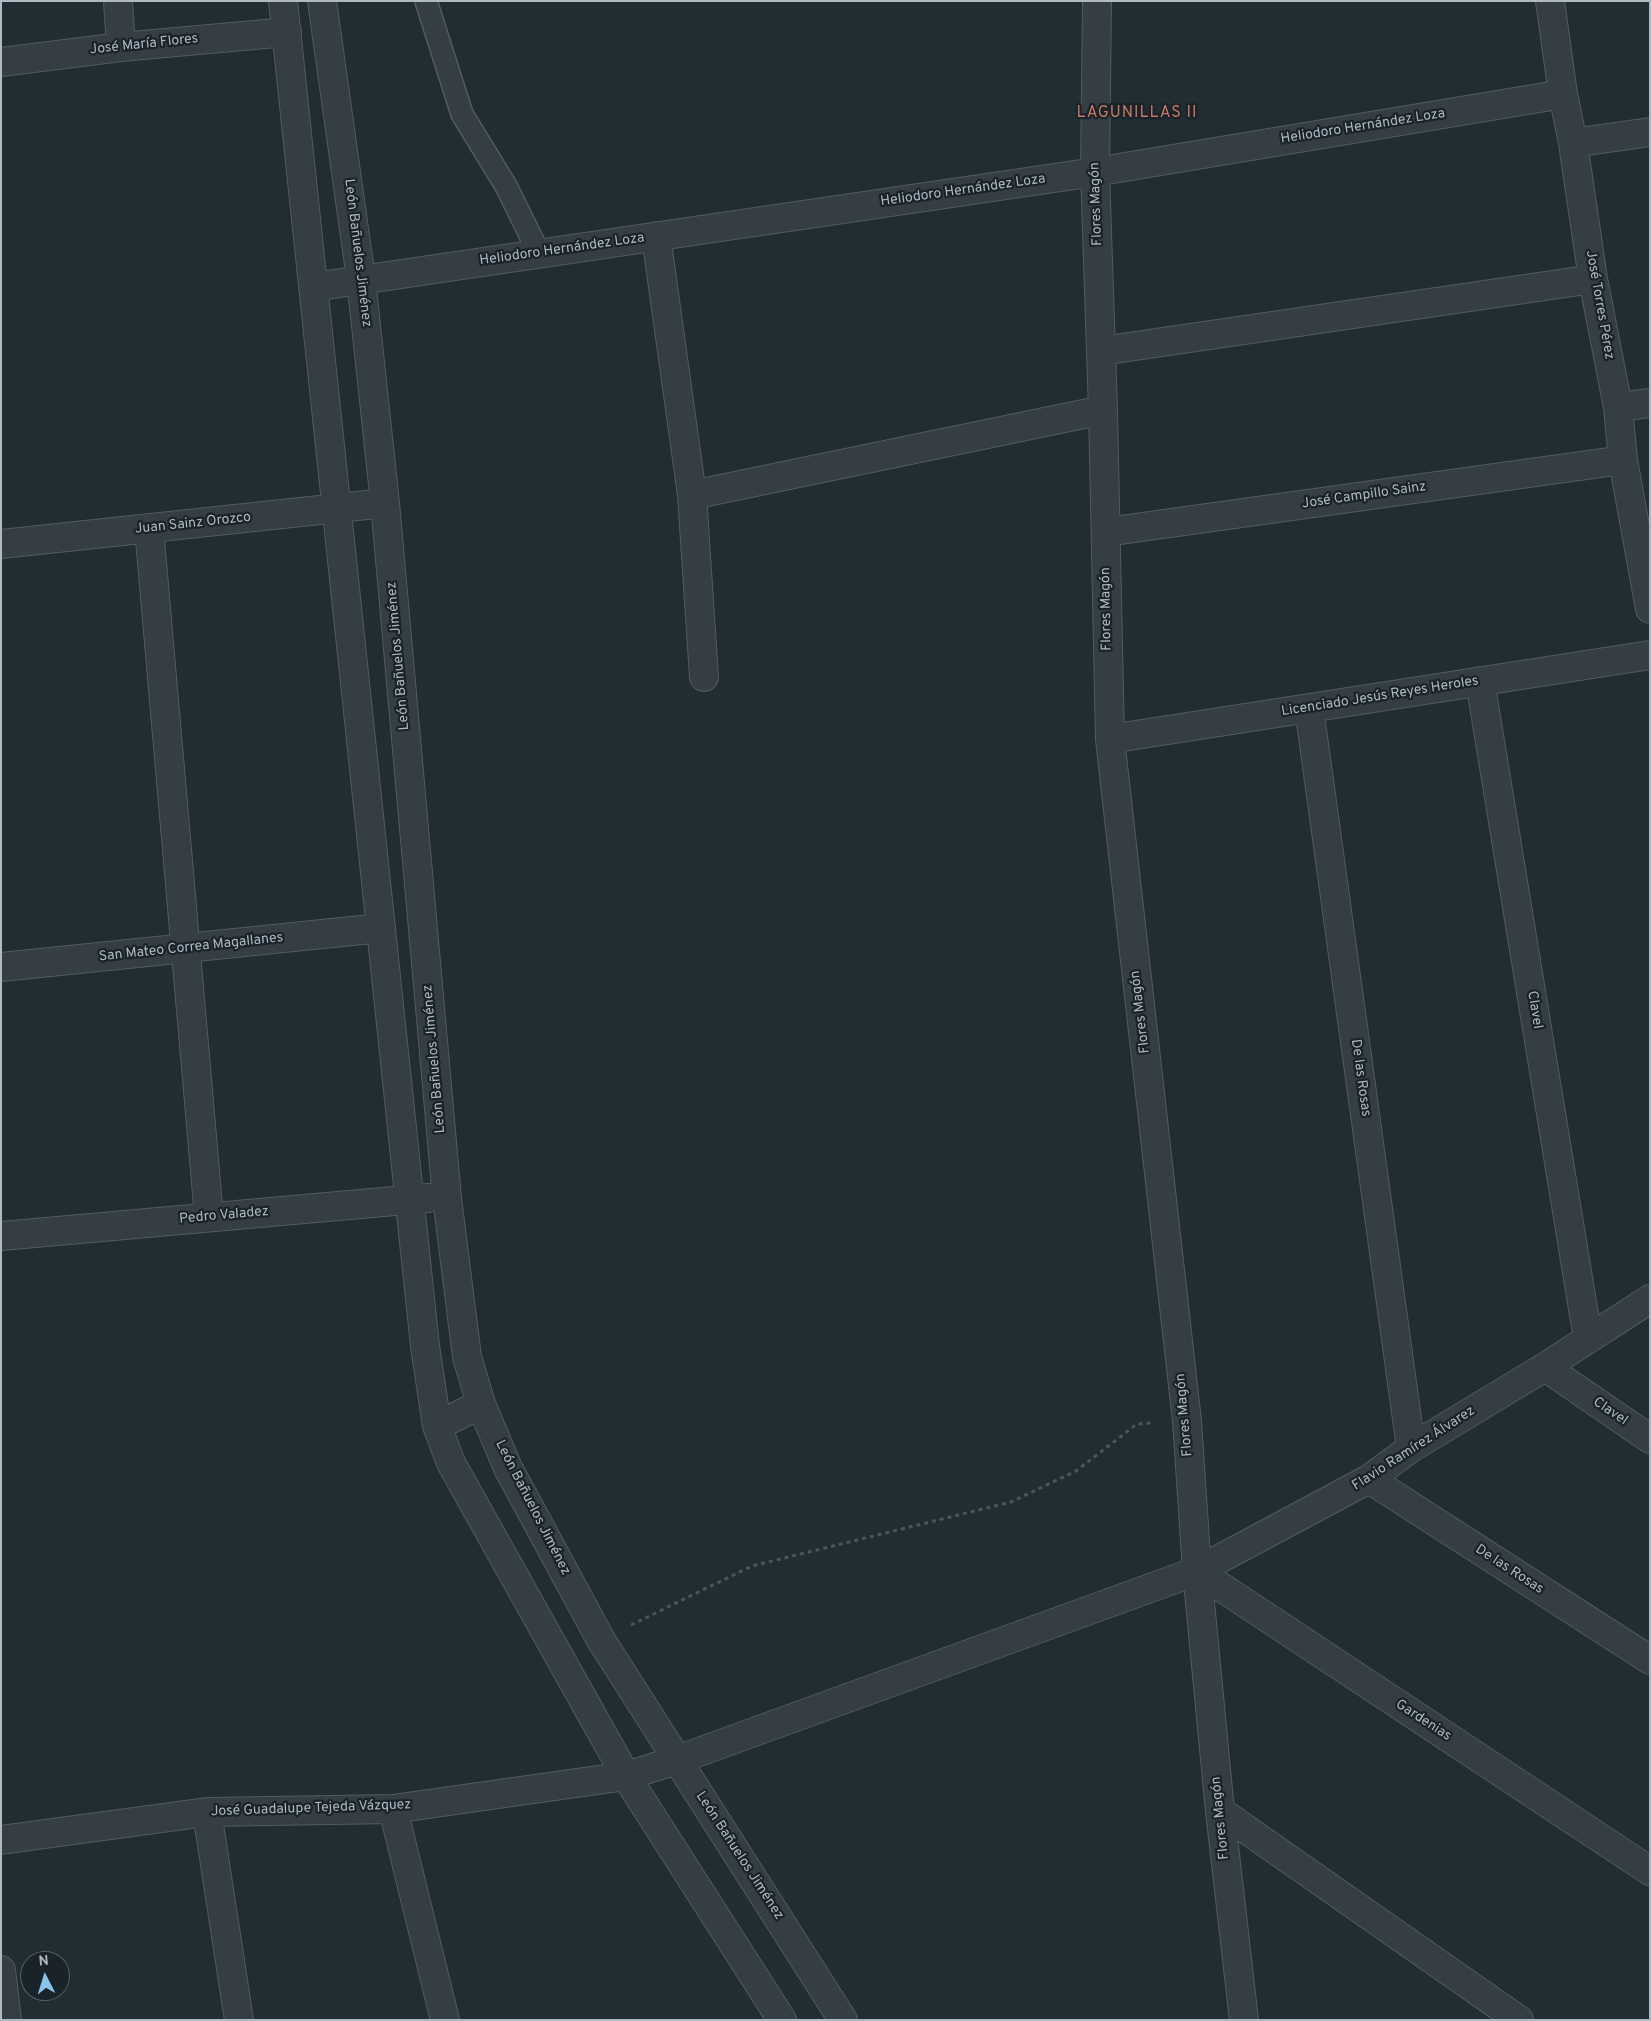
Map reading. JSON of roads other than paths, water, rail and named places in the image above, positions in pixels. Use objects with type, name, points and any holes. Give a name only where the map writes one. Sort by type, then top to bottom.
[{"type":"street","points":[[118,1],[122,47]]},
{"type":"street","points":[[283,1],[425,1346],[437,1426],[451,1463],[626,1776],[782,2020]]},
{"type":"street","name":"León Bañuelos Jiménez","points":[[322,1],[361,279],[385,502],[447,1198],[467,1357],[481,1404],[508,1468],[601,1640],[843,2020]]},
{"type":"street","name":"Flores Magón","points":[[1097,1],[1095,172],[1103,410],[1110,739],[1187,1420],[1197,1571],[1220,1811],[1244,2020]]},
{"type":"street","name":"José Torres Pérez","points":[[1550,1],[1593,279],[1618,408],[1623,460],[1650,609]]},
{"type":"street","name":"José María Flores","points":[[1,62],[122,47],[287,32]]},
{"type":"street","name":"Heliodoro Hernández Loza","points":[[313,287],[1095,172],[1563,94]]},
{"type":"street","points":[[1573,143],[1650,132]]},
{"type":"street","points":[[656,236],[692,495],[704,678]]},
{"type":"street","points":[[1101,351],[1593,279]]},
{"type":"street","points":[[1618,408],[1650,403]]},
{"type":"street","points":[[692,495],[1103,410]]},
{"type":"street","name":"José Campillo Sainz","points":[[1106,532],[1623,460]]},
{"type":"street","name":"Juan Sainz Orozco","points":[[1,544],[385,502]]},
{"type":"street","points":[[149,528],[209,1218]]},
{"type":"street","name":"Licenciado Jesús Reyes Heroles","points":[[1110,739],[1650,655]]},
{"type":"street","name":"Clavel","points":[[1480,681],[1588,1339]]},
{"type":"street","name":"De las Rosas","points":[[1308,708],[1411,1448]]},
{"type":"street","name":"San Mateo Correa Magallanes","points":[[1,967],[381,928]]},
{"type":"street","name":"Pedro Valadez","points":[[1,1236],[410,1199],[447,1198]]},
{"type":"street","name":"Flavio Ramírez Álvarez","points":[[677,1760],[1197,1571],[1369,1480],[1411,1448],[1545,1367],[1650,1299]]},
{"type":"street","name":"Clavel","points":[[1545,1367],[1650,1439]]},
{"type":"street","points":[[437,1426],[481,1404]]},
{"type":"street","name":"De las Rosas","points":[[1369,1480],[1650,1660]]},
{"type":"street","name":"Gardenias","points":[[1197,1571],[1650,1871]]},
{"type":"street","name":"José Guadalupe Tejeda Vázquez","points":[[1,1840],[207,1812],[393,1809],[626,1776],[677,1760]]},
{"type":"street","points":[[393,1809],[445,2020]]},
{"type":"street","points":[[1220,1811],[1519,2020]]},
{"type":"street","points":[[207,1812],[239,2020]]},
{"type":"street","points":[[1,1970],[7,2020]]},
{"type":"lane","points":[[426,1],[462,114],[506,186],[539,253]]},
{"type":"district","name":"LAGUNILLAS II","points":[[1137,114]]}]
